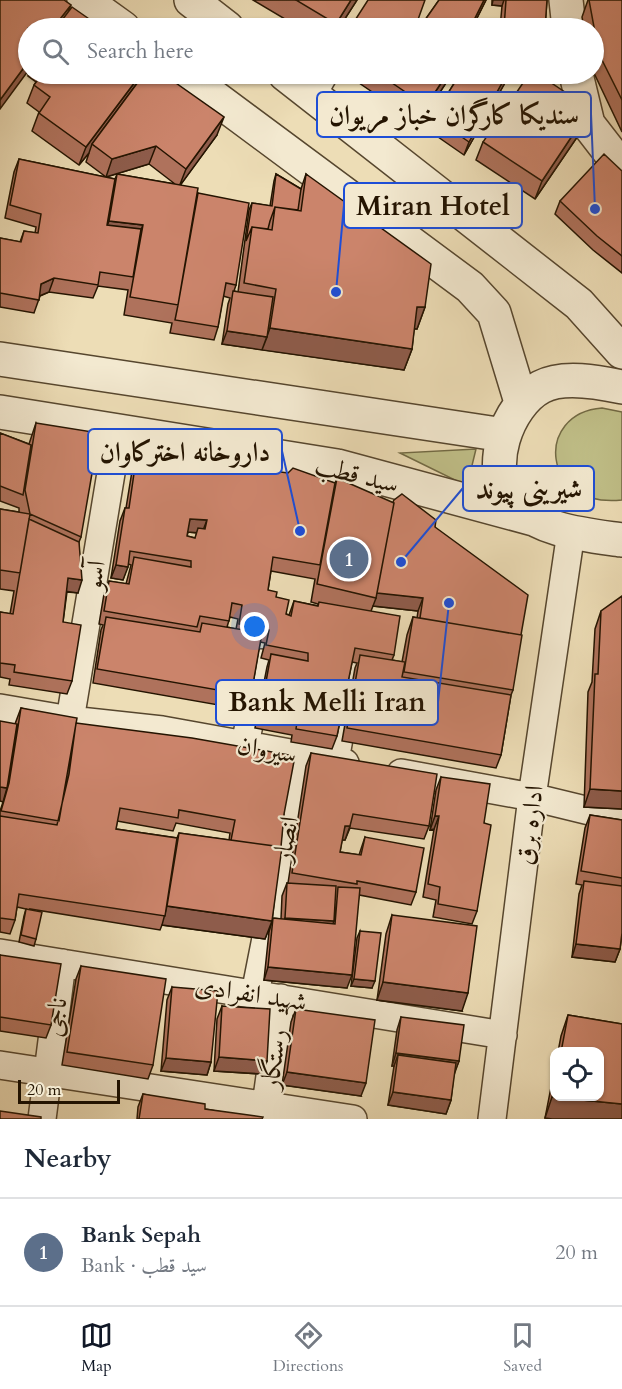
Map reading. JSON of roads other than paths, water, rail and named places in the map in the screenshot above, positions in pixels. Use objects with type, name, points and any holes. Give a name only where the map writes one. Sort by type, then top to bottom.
[{"type":"street","points":[[84,0],[109,18]]},
{"type":"street","points":[[191,0],[214,18]]},
{"type":"street","points":[[196,84],[470,287],[494,313],[521,402]]},
{"type":"street","points":[[318,84],[579,304],[622,352]]},
{"type":"street","points":[[578,84],[588,124],[622,168]]},
{"type":"street","points":[[0,359],[504,435]]},
{"type":"street","points":[[622,387],[597,382],[569,381],[543,386],[521,402],[504,435],[499,460],[502,484],[512,502],[534,519],[551,527],[571,532],[622,540]]},
{"type":"street","name":"سید قطب","points":[[0,412],[338,466],[534,519]]},
{"type":"street","name":"آسو","points":[[70,720],[118,431]]},
{"type":"street","name":"اداره برق","points":[[492,1119],[532,797],[571,532]]},
{"type":"street","points":[[245,745],[261,663]]},
{"type":"street","points":[[335,761],[352,665]]},
{"type":"street","name":"سیروان","points":[[0,708],[70,720],[162,730],[532,797],[622,819]]},
{"type":"street","name":"انصار","points":[[255,994],[302,755]]},
{"type":"street","name":"شهید انفرادی","points":[[0,953],[503,1035]]},
{"type":"street","name":"ناجی","points":[[42,1119],[62,963]]},
{"type":"street","name":"رستگار","points":[[265,1112],[281,998]]},
{"type":"street","points":[[0,1065],[265,1112],[352,1119]]},
{"type":"place","name":"سندیکا کارگران خباز مریوان","points":[[595,209]]},
{"type":"place","name":"Miran Hotel","points":[[336,292]]},
{"type":"place","name":"داروخانه اخترکاوان","points":[[300,531]]},
{"type":"place","name":"Bank Sepah","points":[[349,559]]},
{"type":"place","name":"شیرینی پیوند","points":[[401,562]]},
{"type":"place","name":"Bank Melli Iran","points":[[449,603]]}]
